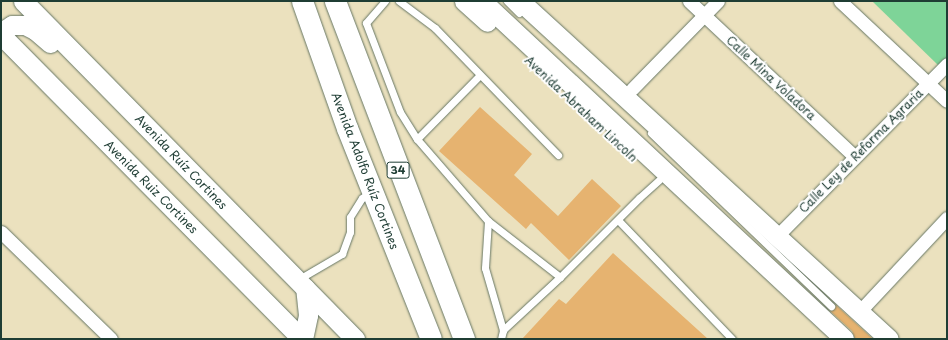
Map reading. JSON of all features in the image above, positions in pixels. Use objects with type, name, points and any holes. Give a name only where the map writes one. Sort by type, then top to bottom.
[{"type":"main road","name":"Avenida Ruíz Cortines","points":[[23,1],[355,339]]},
{"type":"main road","name":"Avenida Adolfo Ruíz Cortines","points":[[302,1],[347,128],[373,190],[425,334]]},
{"type":"main road","name":"34","points":[[335,1],[464,339]]},
{"type":"main road","name":"Avenida Abraham Lincoln","points":[[464,1],[660,180],[703,208]]},
{"type":"main road","name":"Avenida Abraham Lincoln","points":[[482,1],[650,160],[844,339]]},
{"type":"main road","points":[[537,1],[665,120],[696,162]]},
{"type":"main road","points":[[522,9],[649,126],[696,162],[776,238],[889,339]]},
{"type":"main road","points":[[1,33],[12,24],[25,25],[35,30],[128,121],[154,134]]},
{"type":"main road","name":"Avenida Ruiz Cortines","points":[[1,33],[302,339]]},
{"type":"main road","points":[[373,190],[392,193],[420,257],[447,294]]},
{"type":"main road","points":[[301,284],[308,315],[302,339]]},
{"type":"street","name":"Calle Mina Voladora","points":[[689,1],[854,156]]},
{"type":"street","points":[[632,90],[718,1]]},
{"type":"street","points":[[840,1],[947,101]]},
{"type":"street","name":"Calle Ley de Reforma Agraria","points":[[776,238],[854,156],[947,64]]},
{"type":"street","points":[[859,312],[947,218]]},
{"type":"street","points":[[1,232],[111,339]]},
{"type":"lane","points":[[385,1],[367,24],[400,112],[417,140],[488,221],[560,277]]},
{"type":"lane","points":[[399,1],[435,28],[479,76],[558,155]]},
{"type":"lane","points":[[491,1],[826,312]]},
{"type":"lane","points":[[507,1],[522,9]]},
{"type":"lane","points":[[417,140],[479,76]]},
{"type":"lane","points":[[649,126],[831,306]]},
{"type":"lane","points":[[503,330],[660,180]]},
{"type":"lane","points":[[301,284],[342,254],[350,232],[350,217],[362,198],[373,190]]},
{"type":"lane","points":[[618,220],[732,339]]},
{"type":"lane","points":[[488,221],[485,268],[503,330],[501,339]]},
{"type":"green space","points":[[872,1],[947,1],[947,60],[940,67]]},
{"type":"building","points":[[480,107],[532,154],[514,175],[558,216],[592,179],[621,206],[569,260],[531,223],[526,229],[439,151]]},
{"type":"building","points":[[613,253],[708,339],[522,339],[559,299],[566,304]]},
{"type":"building","points":[[836,305],[873,339],[855,339],[852,331],[830,311],[834,310]]}]
